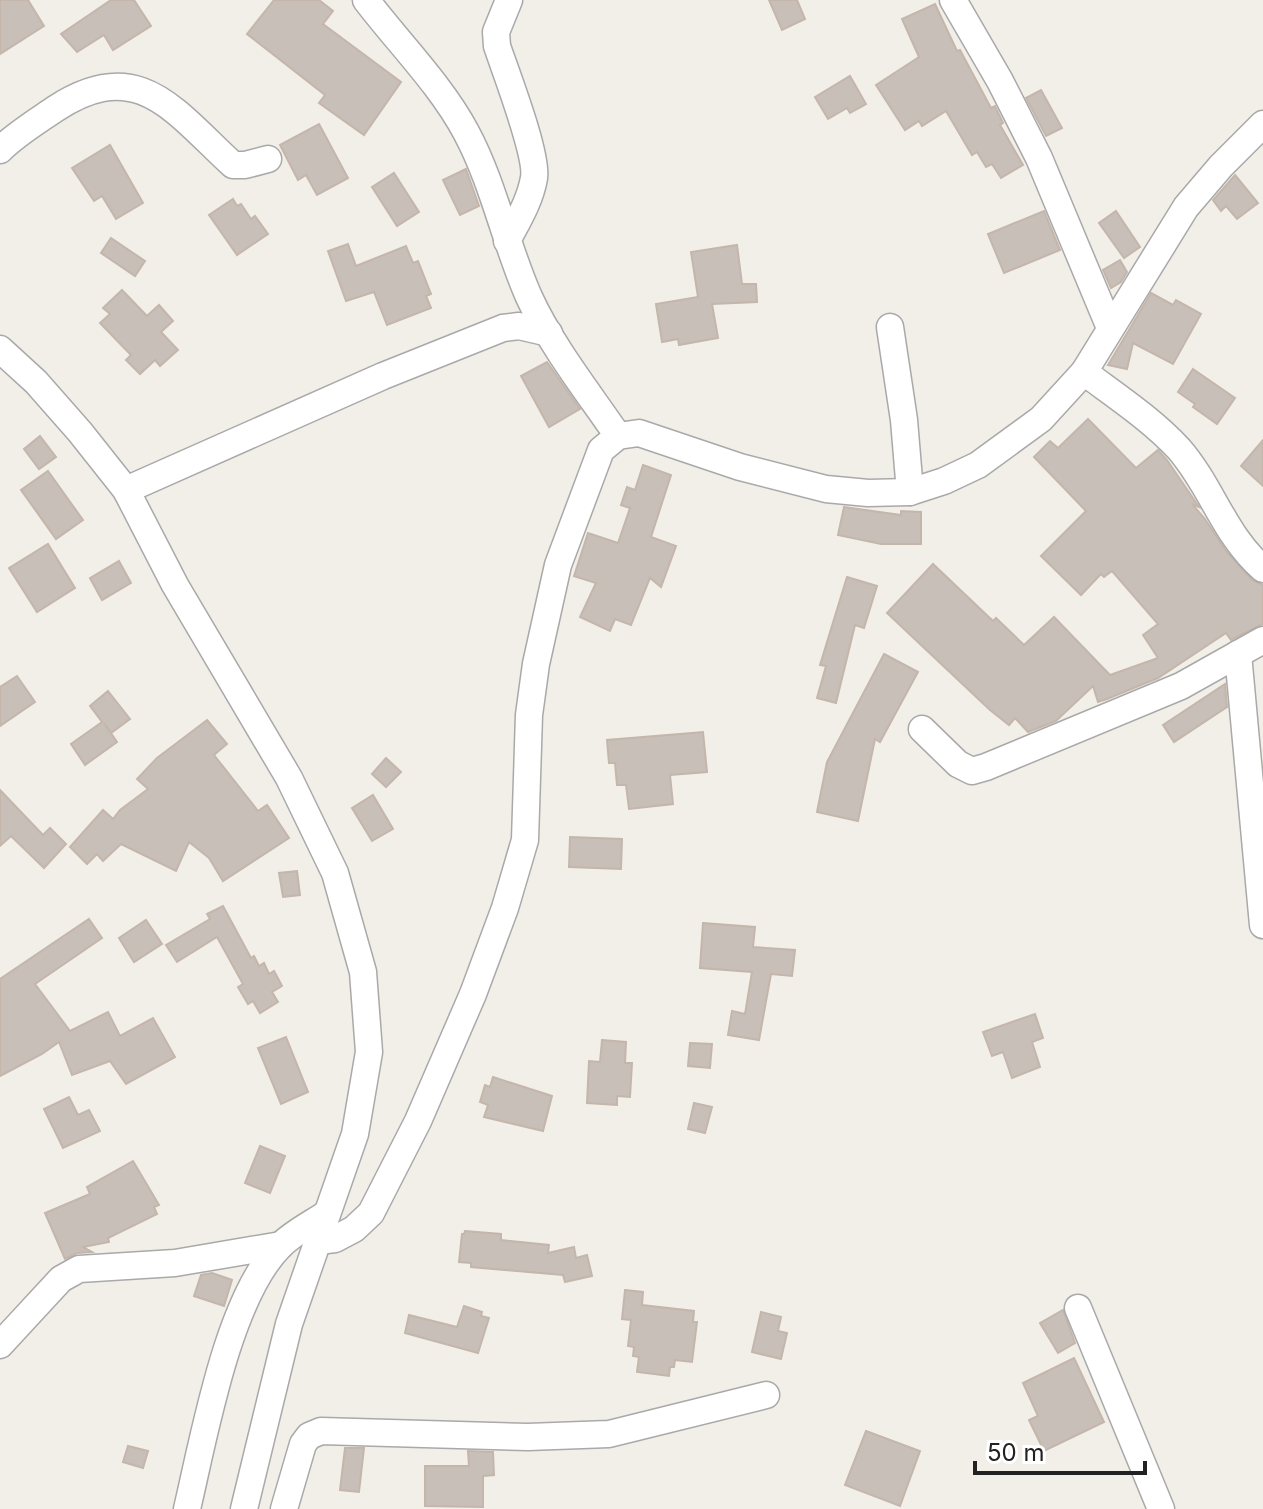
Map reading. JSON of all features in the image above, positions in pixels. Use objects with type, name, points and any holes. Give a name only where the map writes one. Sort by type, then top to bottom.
[{"type":"street","points":[[366,0],[464,127],[491,187],[507,241],[530,299],[618,436]]},
{"type":"street","points":[[507,241],[529,199],[535,174],[497,46],[496,32],[509,0]]},
{"type":"street","points":[[953,0],[1000,81],[1039,158],[1110,328]]},
{"type":"street","points":[[0,150],[11,139],[76,95],[105,86],[135,87],[162,101],[233,165],[268,159]]},
{"type":"street","points":[[318,1241],[335,1239],[354,1229],[371,1213],[418,1121],[505,908],[525,840],[529,715],[536,664],[558,565],[601,450],[618,436],[639,433],[740,467],[826,489],[868,493],[910,492],[978,465],[1041,419],[1084,372],[1186,207],[1263,124]]},
{"type":"street","points":[[126,490],[383,376],[503,328],[519,326],[549,333]]},
{"type":"street","points":[[890,327],[904,420],[910,492]]},
{"type":"street","points":[[0,349],[36,382],[126,490],[175,585],[289,778],[335,873],[363,972],[369,1052],[355,1134],[289,1324],[244,1509]]},
{"type":"street","points":[[1084,372],[1146,418],[1179,449],[1206,486],[1233,538],[1263,569]]},
{"type":"street","points":[[922,729],[958,764],[972,771],[1181,686],[1263,640]]},
{"type":"street","points":[[1238,654],[1263,925]]},
{"type":"street","points":[[187,1509],[217,1384],[246,1298],[257,1276],[281,1245],[326,1214]]},
{"type":"street","points":[[0,1345],[61,1279],[79,1269],[175,1263],[281,1245]]},
{"type":"street","points":[[1078,1308],[1161,1509]]},
{"type":"street","points":[[284,1509],[303,1444],[309,1436],[321,1431],[528,1437],[609,1434],[766,1395]]},
{"type":"building","points":[[0,0],[28,0],[44,26],[0,54]]},
{"type":"building","points":[[111,0],[134,0],[151,26],[113,50],[104,35],[77,52],[61,34]]},
{"type":"building","points":[[274,0],[319,0],[333,11],[323,24],[401,82],[364,135],[319,103],[325,95],[247,34]]},
{"type":"building","points":[[769,0],[797,0],[805,19],[782,30]]},
{"type":"building","points":[[935,4],[957,51],[960,50],[991,108],[995,106],[1003,123],[1000,125],[1023,165],[1001,178],[992,164],[986,167],[977,152],[972,155],[946,111],[922,126],[919,121],[905,130],[876,85],[919,57],[902,19]]},
{"type":"building","points":[[850,76],[866,104],[850,113],[847,108],[828,119],[815,97]]},
{"type":"building","points":[[1041,90],[1062,128],[1046,136],[1026,98]]},
{"type":"building","points":[[319,124],[348,178],[317,195],[306,175],[298,180],[280,145]]},
{"type":"building","points":[[110,145],[143,203],[116,219],[102,196],[94,201],[72,168]]},
{"type":"building","points":[[466,169],[479,206],[460,215],[443,180]]},
{"type":"building","points":[[394,173],[419,212],[397,226],[372,187]]},
{"type":"building","points":[[1235,175],[1258,203],[1237,219],[1226,206],[1221,211],[1213,200]]},
{"type":"building","points":[[233,199],[237,206],[241,204],[251,219],[255,216],[268,234],[237,255],[209,215]]},
{"type":"building","points":[[1044,211],[1060,250],[1004,273],[988,234]]},
{"type":"building","points":[[1116,211],[1140,247],[1124,258],[1099,223]]},
{"type":"building","points":[[111,238],[145,261],[135,276],[101,253]]},
{"type":"building","points":[[348,244],[356,266],[406,246],[413,263],[418,261],[431,294],[426,296],[431,308],[387,325],[374,292],[346,301],[328,251]]},
{"type":"building","points":[[737,245],[742,284],[756,284],[757,302],[712,304],[718,338],[679,345],[678,339],[662,342],[656,304],[698,297],[691,252]]},
{"type":"building","points":[[1120,260],[1127,272],[1121,282],[1111,288],[1103,270]]},
{"type":"building","points":[[122,290],[147,316],[159,305],[173,321],[161,332],[178,350],[160,366],[155,360],[140,374],[126,360],[131,355],[100,323],[110,314],[103,308]]},
{"type":"building","points":[[1151,293],[1173,305],[1176,300],[1201,314],[1173,364],[1133,343],[1127,369],[1108,365]]},
{"type":"building","points":[[547,362],[580,409],[549,427],[521,376]]},
{"type":"building","points":[[1193,369],[1235,398],[1217,424],[1178,392]]},
{"type":"building","points":[[1088,419],[1136,468],[1158,450],[1167,460],[1199,507],[1192,504],[1226,551],[1252,580],[1263,585],[1263,624],[1231,640],[1226,633],[1158,678],[1107,699],[1098,702],[1093,686],[1056,721],[1028,732],[1015,718],[1009,725],[990,710],[887,613],[933,564],[993,621],[996,618],[1024,645],[1054,617],[1110,675],[1158,658],[1143,635],[1158,624],[1112,571],[1104,577],[1101,574],[1081,595],[1041,556],[1086,511],[1034,457],[1050,441],[1058,448]]},
{"type":"building","points":[[40,436],[56,457],[39,469],[24,449]]},
{"type":"building","points":[[1263,440],[1263,486],[1241,466]]},
{"type":"building","points":[[643,465],[671,475],[651,537],[676,546],[661,587],[650,578],[631,625],[615,619],[610,631],[580,617],[596,583],[574,576],[588,533],[618,543],[630,508],[621,505],[627,487],[635,490]]},
{"type":"building","points":[[48,471],[83,520],[56,539],[21,490]]},
{"type":"building","points":[[844,507],[901,515],[901,511],[921,512],[921,544],[881,544],[838,535]]},
{"type":"building","points":[[48,544],[75,588],[37,612],[9,568]]},
{"type":"building","points":[[119,561],[131,583],[102,600],[90,578]]},
{"type":"building","points":[[847,577],[877,586],[864,628],[855,625],[836,703],[817,698],[826,666],[820,665]]},
{"type":"building","points":[[884,654],[918,672],[880,742],[875,739],[858,821],[817,812],[827,762]]},
{"type":"building","points":[[17,676],[35,702],[0,726],[0,687]]},
{"type":"building","points":[[1225,684],[1227,707],[1174,742],[1163,725]]},
{"type":"building","points":[[108,691],[130,719],[111,733],[104,723],[117,742],[85,765],[71,744],[102,722],[90,706]]},
{"type":"building","points":[[207,720],[227,744],[214,755],[258,811],[267,805],[289,838],[223,881],[209,858],[189,842],[176,871],[121,844],[103,861],[97,854],[87,864],[70,847],[103,810],[113,819],[148,789],[137,779],[157,758]]},
{"type":"building","points":[[703,732],[707,772],[670,775],[673,804],[629,809],[626,785],[617,785],[615,763],[609,763],[607,740]]},
{"type":"building","points":[[386,758],[401,772],[386,787],[372,774]]},
{"type":"building","points":[[0,790],[43,835],[50,828],[66,844],[44,868],[11,836],[0,846]]},
{"type":"building","points":[[373,795],[393,829],[372,841],[352,808]]},
{"type":"building","points":[[570,837],[622,839],[621,869],[569,867]]},
{"type":"building","points":[[297,871],[300,895],[283,897],[279,873]]},
{"type":"building","points":[[223,906],[251,958],[254,956],[259,966],[264,963],[269,974],[274,971],[282,986],[272,992],[278,1002],[260,1013],[253,1001],[248,1004],[238,987],[243,984],[217,937],[177,962],[166,945],[210,919],[207,914]]},
{"type":"building","points":[[89,919],[102,938],[35,984],[70,1031],[108,1012],[120,1036],[153,1018],[175,1057],[126,1084],[110,1061],[72,1075],[59,1042],[0,1076],[0,979]]},
{"type":"building","points":[[146,920],[162,944],[134,962],[119,938]]},
{"type":"building","points":[[703,923],[755,927],[753,947],[795,950],[792,976],[771,974],[759,1040],[728,1035],[732,1011],[745,1014],[752,972],[700,968]]},
{"type":"building","points":[[1035,1014],[1043,1038],[1032,1042],[1040,1067],[1012,1078],[1003,1052],[992,1056],[983,1032]]},
{"type":"building","points":[[286,1037],[308,1092],[281,1104],[258,1048]]},
{"type":"building","points":[[602,1040],[626,1042],[625,1063],[632,1063],[630,1097],[617,1096],[617,1105],[587,1103],[589,1061],[600,1062]]},
{"type":"building","points":[[690,1043],[712,1044],[710,1068],[688,1066]]},
{"type":"building","points":[[493,1077],[552,1096],[543,1131],[484,1117],[488,1105],[480,1102],[485,1085],[490,1087]]},
{"type":"building","points":[[69,1097],[78,1115],[89,1110],[100,1131],[63,1148],[44,1109]]},
{"type":"building","points":[[694,1103],[712,1107],[705,1133],[688,1129]]},
{"type":"building","points":[[260,1146],[285,1156],[270,1193],[245,1183]]},
{"type":"building","points":[[133,1161],[159,1205],[154,1207],[157,1214],[108,1238],[109,1242],[83,1247],[92,1252],[77,1253],[65,1259],[45,1213],[90,1194],[87,1187]]},
{"type":"building","points":[[465,1231],[501,1234],[501,1240],[549,1245],[548,1253],[574,1247],[576,1258],[587,1255],[592,1276],[565,1282],[563,1275],[471,1267],[471,1263],[459,1262]]},
{"type":"building","points":[[212,1273],[232,1280],[224,1306],[194,1296],[201,1275]]},
{"type":"building","points":[[625,1290],[643,1292],[642,1305],[694,1311],[693,1322],[697,1322],[692,1362],[675,1360],[669,1376],[637,1372],[639,1357],[633,1356],[634,1347],[628,1346],[631,1320],[622,1319]]},
{"type":"building","points":[[464,1306],[489,1318],[478,1353],[405,1333],[409,1315],[457,1327]]},
{"type":"building","points":[[1063,1310],[1075,1343],[1058,1353],[1040,1323]]},
{"type":"building","points":[[761,1312],[781,1317],[778,1331],[787,1333],[781,1359],[752,1352]]},
{"type":"building","points":[[1074,1358],[1104,1422],[1044,1451],[1029,1420],[1038,1416],[1023,1383]]},
{"type":"building","points":[[866,1431],[920,1451],[900,1506],[845,1485]]},
{"type":"building","points":[[128,1446],[148,1451],[143,1468],[123,1462]]},
{"type":"building","points":[[345,1448],[364,1448],[359,1492],[340,1490]]},
{"type":"building","points":[[468,1451],[493,1452],[494,1475],[483,1476],[483,1507],[425,1506],[425,1466],[469,1466]]}]
